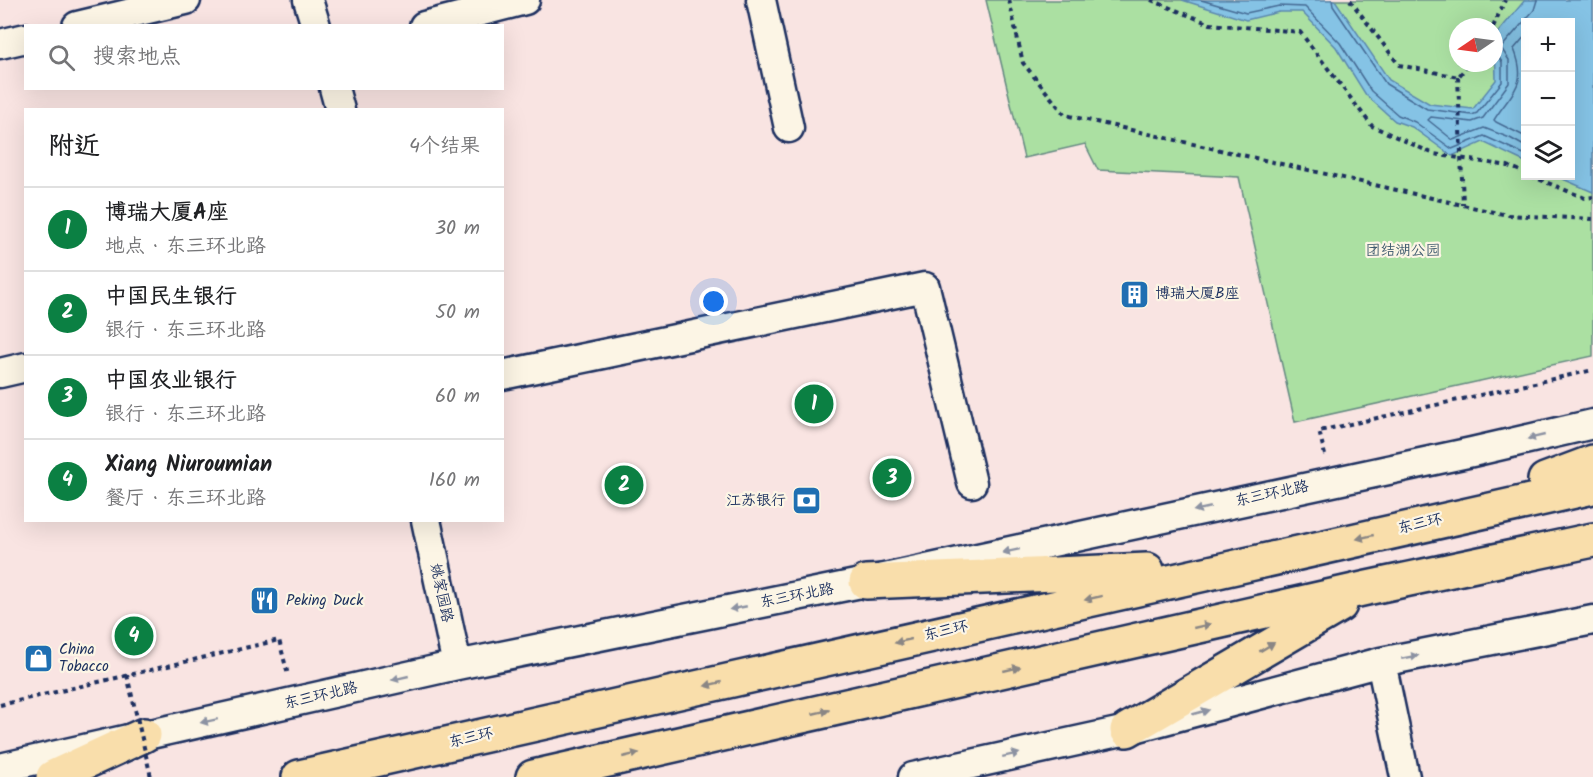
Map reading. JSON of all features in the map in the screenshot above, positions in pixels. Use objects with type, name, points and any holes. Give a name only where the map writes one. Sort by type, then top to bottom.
[{"type":"highway","points":[[1443,519],[1593,462]]},
{"type":"highway","name":"东三环","points":[[298,777],[1593,487]]},
{"type":"highway","points":[[533,777],[1367,588],[1593,540]]},
{"type":"highway","points":[[866,582],[1233,566]]},
{"type":"highway","points":[[1127,730],[1367,588]]},
{"type":"highway","points":[[53,777],[144,735]]},
{"type":"street","points":[[85,24],[186,0]]},
{"type":"street","points":[[308,0],[315,24]]},
{"type":"street","points":[[432,24],[525,0]]},
{"type":"street","points":[[761,0],[789,128]]},
{"type":"street","points":[[0,44],[24,38]]},
{"type":"street","points":[[334,90],[339,108]]},
{"type":"street","points":[[504,375],[925,287],[972,483]]},
{"type":"street","points":[[0,373],[24,367]]},
{"type":"street","name":"东三环北路","points":[[0,768],[457,665],[866,582],[1593,424]]},
{"type":"street","name":"姚家园路","points":[[426,522],[457,665]]},
{"type":"street","points":[[913,777],[1127,730],[1381,662],[1593,620]]},
{"type":"street","points":[[1381,662],[1405,777]]},
{"type":"path","points":[[1009,0],[1023,63],[1065,115],[1507,215],[1593,219]]},
{"type":"path","points":[[1151,0],[1210,24],[1300,32],[1372,126],[1434,154],[1509,166],[1521,171]]},
{"type":"path","points":[[1350,0],[1399,65],[1458,77]]},
{"type":"path","points":[[1497,18],[1505,0]]},
{"type":"path","points":[[1462,72],[1458,77],[1463,205]]},
{"type":"path","points":[[1541,180],[1585,198],[1593,197]]},
{"type":"path","points":[[1319,430],[1593,370]]},
{"type":"path","points":[[0,705],[279,639],[294,702]]},
{"type":"path","points":[[127,675],[151,777]]},
{"type":"green space","name":"团结湖公园","points":[[986,0],[1593,0],[1593,356],[1295,422],[1239,177],[1098,170],[1085,144],[1024,158]]},
{"type":"water","points":[[1182,0],[1335,0],[1389,80],[1430,104],[1473,109],[1496,80],[1496,72],[1503,72],[1503,26],[1525,0],[1593,0],[1593,192],[1565,180],[1575,180],[1575,18],[1521,18],[1521,160],[1483,142],[1452,156],[1412,127],[1395,121],[1366,95],[1336,47],[1302,12],[1279,12],[1246,20]]},
{"type":"place","name":"博瑞大厦B座","points":[[1134,294]]},
{"type":"place","name":"博瑞大厦A座","points":[[814,404]]},
{"type":"place","name":"中国农业银行","points":[[892,478]]},
{"type":"place","name":"中国民生银行","points":[[624,485]]},
{"type":"place","name":"江苏银行","points":[[807,501]]},
{"type":"place","name":"Peking Duck","points":[[265,601]]},
{"type":"place","name":"Xiang Niuroumian","points":[[134,636]]},
{"type":"place","name":"China Tobacco","points":[[38,659]]}]
